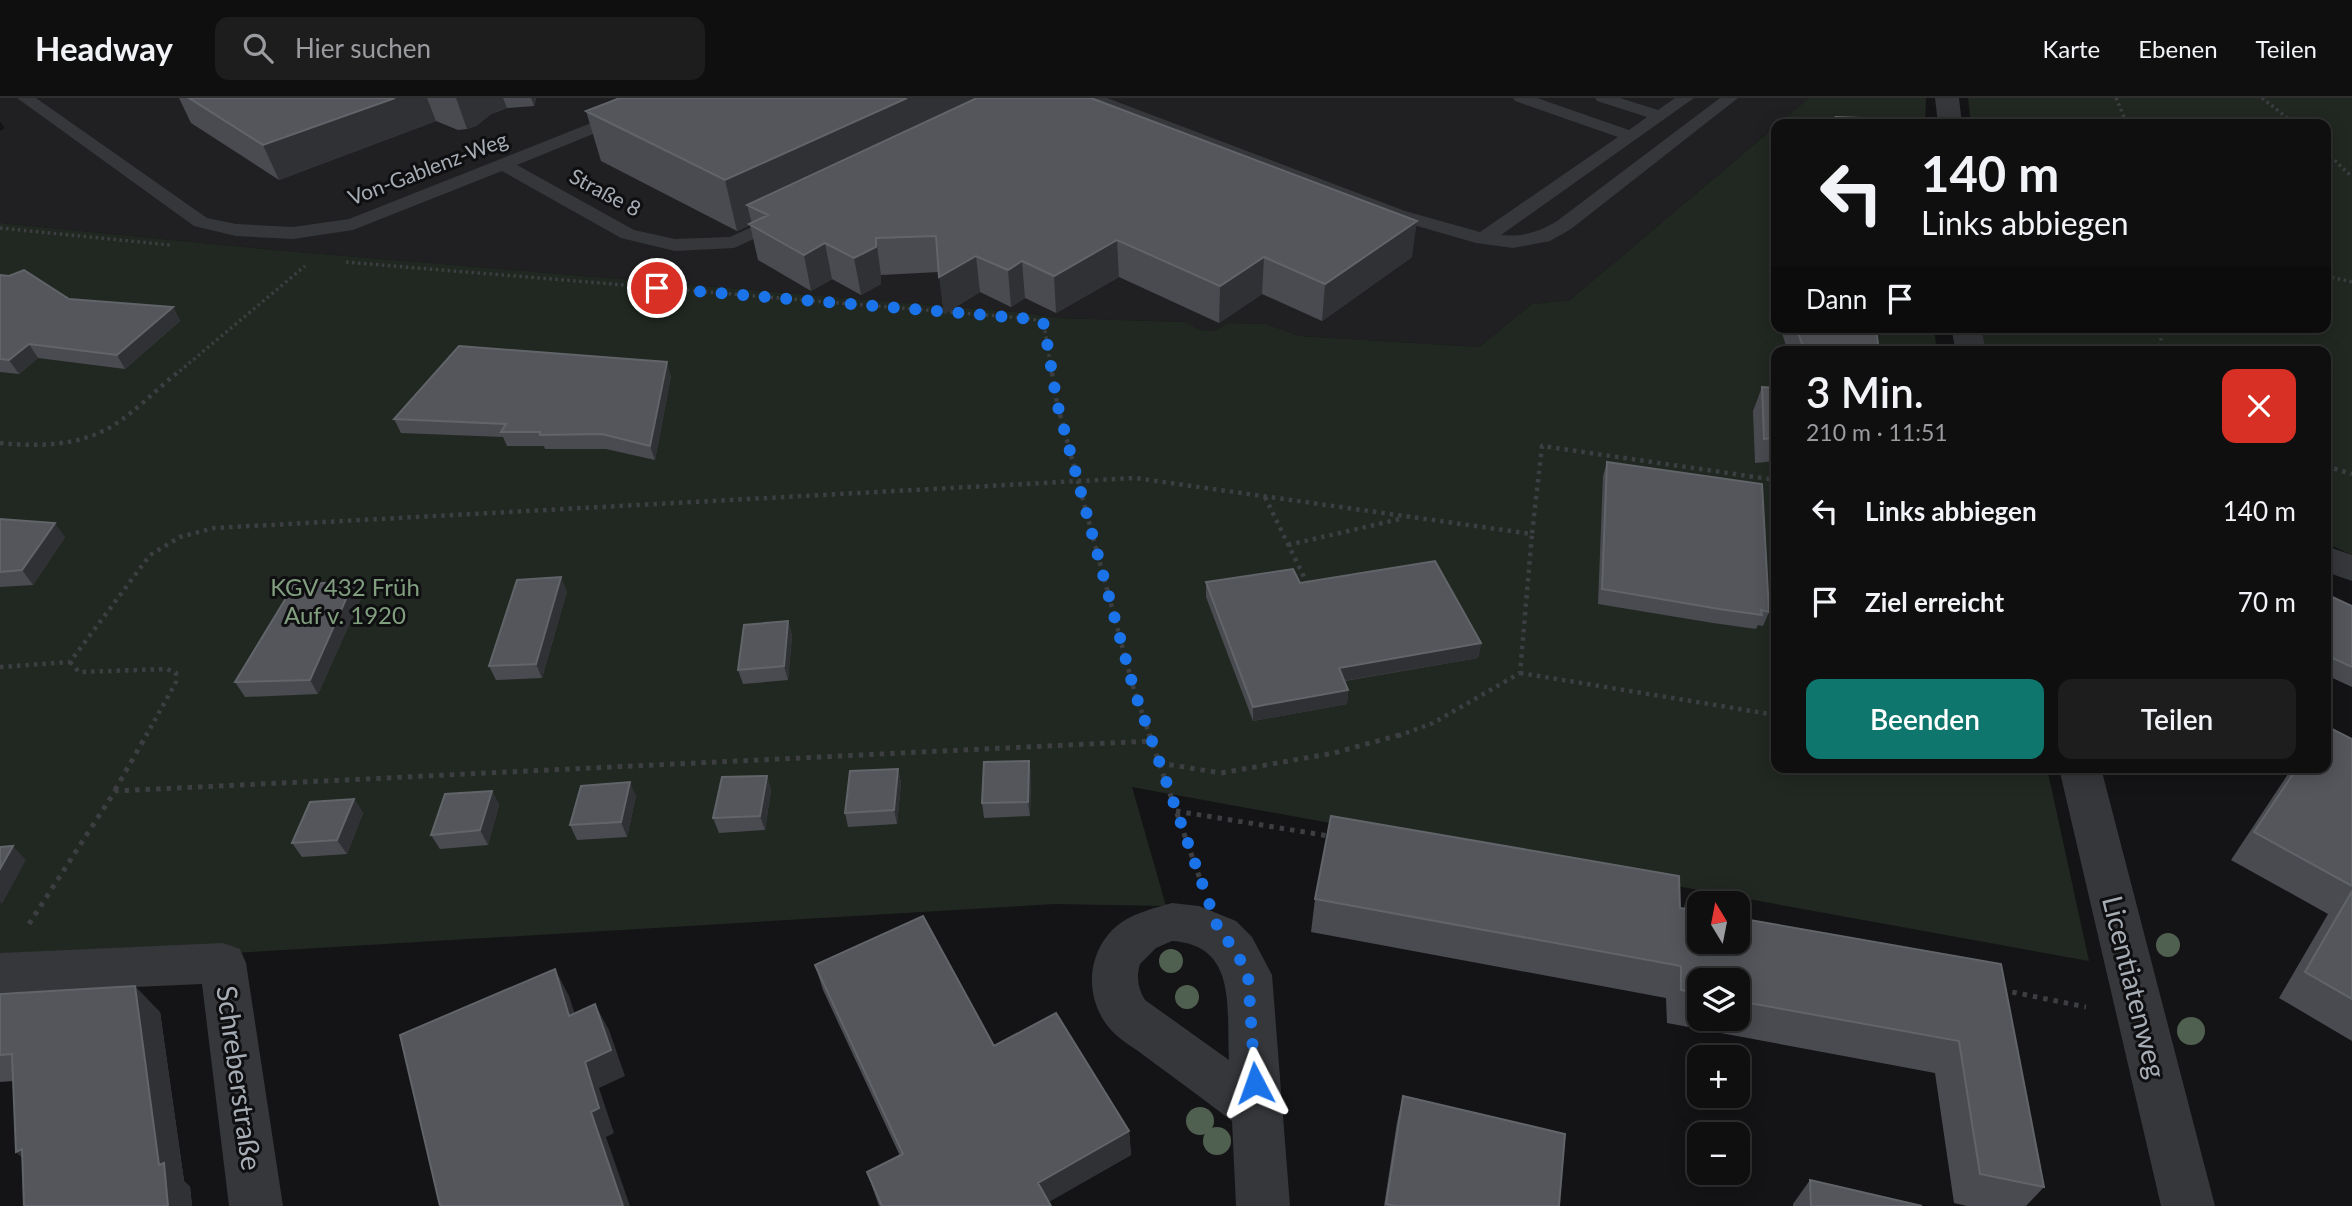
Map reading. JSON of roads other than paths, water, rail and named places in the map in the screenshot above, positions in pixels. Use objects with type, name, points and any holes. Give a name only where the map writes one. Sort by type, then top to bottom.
[{"type":"street","points":[[1947,98],[1949,119]]},
{"type":"street","points":[[2331,560],[2352,569]]},
{"type":"street","name":"Licentiatenweg","points":[[2081,773],[2188,1206]]},
{"type":"street","points":[[1257,1110],[1128,1015],[1119,1002],[1114,986],[1114,970],[1130,941],[1142,932],[1164,923],[1189,922],[1220,934],[1233,946],[1248,975],[1257,1110],[1263,1206]]},
{"type":"street","name":"Schreberstraße","points":[[11,954],[223,963],[256,1206]]},
{"type":"lane","name":"Von-Gablenz-Weg","points":[[25,98],[201,222],[236,230],[293,233],[353,224],[668,98]]},
{"type":"lane","points":[[1092,98],[1399,215],[1483,239],[1513,242],[1543,237],[1564,225],[1730,98]]},
{"type":"lane","points":[[1521,98],[1631,136]]},
{"type":"lane","points":[[1603,98],[1660,116]]},
{"type":"lane","points":[[1483,239],[1686,98]]},
{"type":"lane","name":"Straße 8","points":[[503,164],[628,234],[675,245],[734,242],[797,212]]},
{"type":"park label","name":"KGV 432 Früh Auf v. 1920","points":[[345,602]]}]
